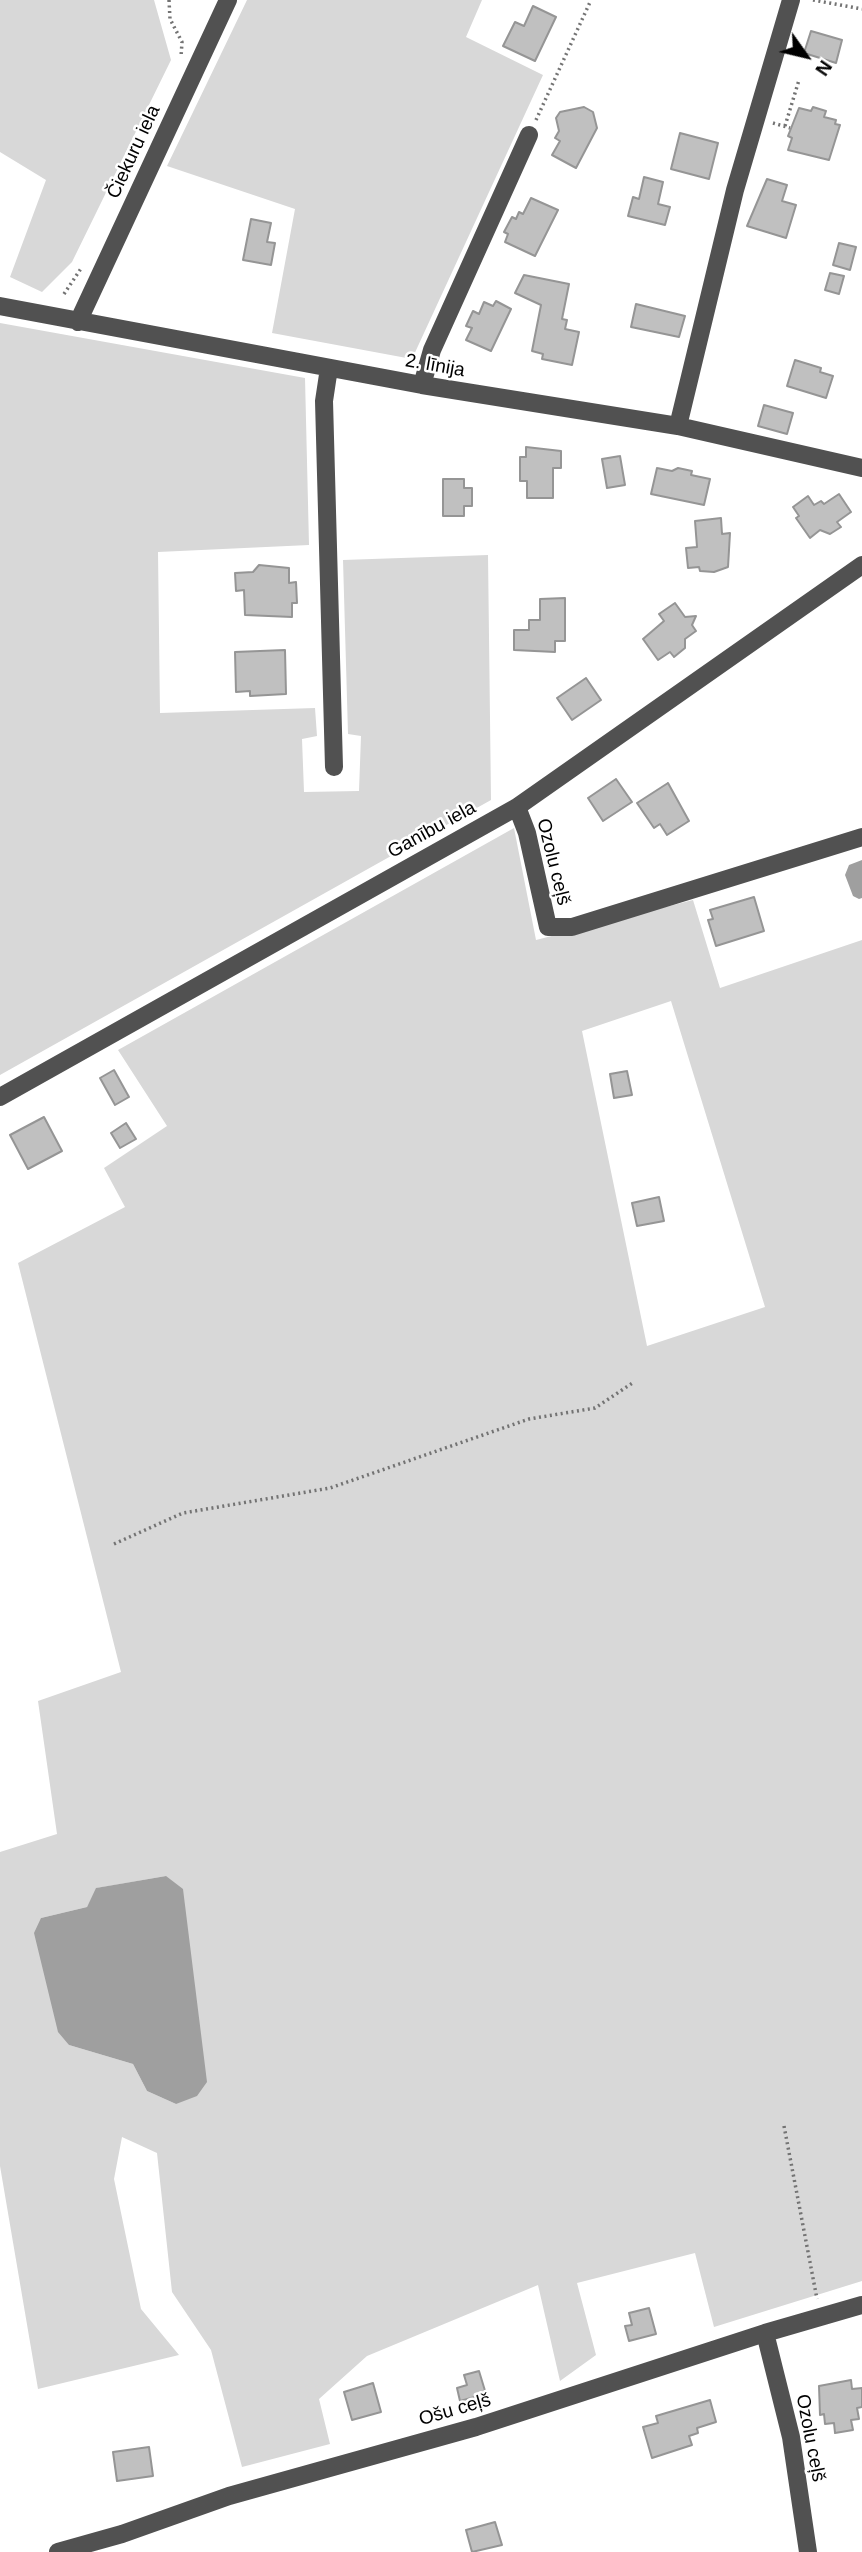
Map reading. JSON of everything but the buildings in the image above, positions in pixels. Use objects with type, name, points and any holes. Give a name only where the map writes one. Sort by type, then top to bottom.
[{"type":"street","name":"Čiekuru iela","points":[[78,322],[229,0]]},
{"type":"street","points":[[678,426],[735,190],[772,72],[791,0]]},
{"type":"street","points":[[422,385],[432,350],[529,135]]},
{"type":"street","name":"2. līnija","points":[[0,306],[422,385],[678,426],[862,468]]},
{"type":"street","points":[[329,368],[324,401],[334,767]]},
{"type":"street","name":"Ganību iela","points":[[0,1097],[517,807],[862,565]]},
{"type":"street","name":"Ozolu ceļš","points":[[517,807],[527,833],[548,927],[572,927],[862,837]]},
{"type":"street","name":"Ošu ceļš","points":[[58,2552],[122,2534],[229,2496],[476,2427],[765,2333],[862,2305]]},
{"type":"street","name":"Ozolu ceļš","points":[[765,2333],[791,2437],[808,2552]]},
{"type":"path","points":[[169,0],[170,19],[183,42],[181,59]]},
{"type":"path","points":[[529,135],[591,0]]},
{"type":"path","points":[[813,0],[862,9]]},
{"type":"path","points":[[785,126],[799,80]]},
{"type":"path","points":[[64,294],[87,259]]},
{"type":"path","points":[[114,1544],[183,1513],[330,1488],[529,1419],[595,1408],[634,1382]]},
{"type":"path","points":[[784,2126],[820,2317]]},
{"type":"shaded area","points":[[0,0],[154,0],[171,60],[72,262],[42,292],[10,277],[46,180],[0,152]]},
{"type":"shaded area","points":[[247,0],[482,0],[466,37],[543,75],[412,359],[272,333],[295,209],[167,166]]},
{"type":"shaded area","points":[[0,323],[305,378],[309,545],[158,552],[160,713],[315,708],[317,736],[302,739],[304,792],[359,791],[361,736],[348,734],[343,560],[488,555],[491,800],[0,1075]]},
{"type":"shaded area","points":[[514,828],[536,940],[693,900],[720,988],[862,940],[862,2281],[714,2327],[695,2253],[577,2283],[596,2355],[560,2381],[538,2285],[367,2356],[319,2399],[330,2444],[242,2467],[211,2350],[172,2292],[157,2153],[122,2137],[114,2179],[141,2309],[179,2355],[38,2389],[0,2166],[0,1852],[57,1834],[38,1701],[121,1672],[18,1263],[125,1207],[104,1168],[167,1126],[118,1050]],"holes":[[[671,1001],[765,1307],[647,1346],[582,1031]],[[166,1876],[176,2104],[147,2091],[133,2064],[69,2045],[41,1918],[87,1907],[97,1888]]]},
{"type":"shaded area","points":[[862,860],[862,898],[859,899],[853,896],[845,875],[849,865]]},
{"type":"shaded area","points":[[166,1876],[183,1889],[207,2082],[197,2096],[176,2104],[147,2091],[133,2064],[69,2045],[58,2032],[34,1933],[41,1918],[87,1907],[96,1888]]}]
